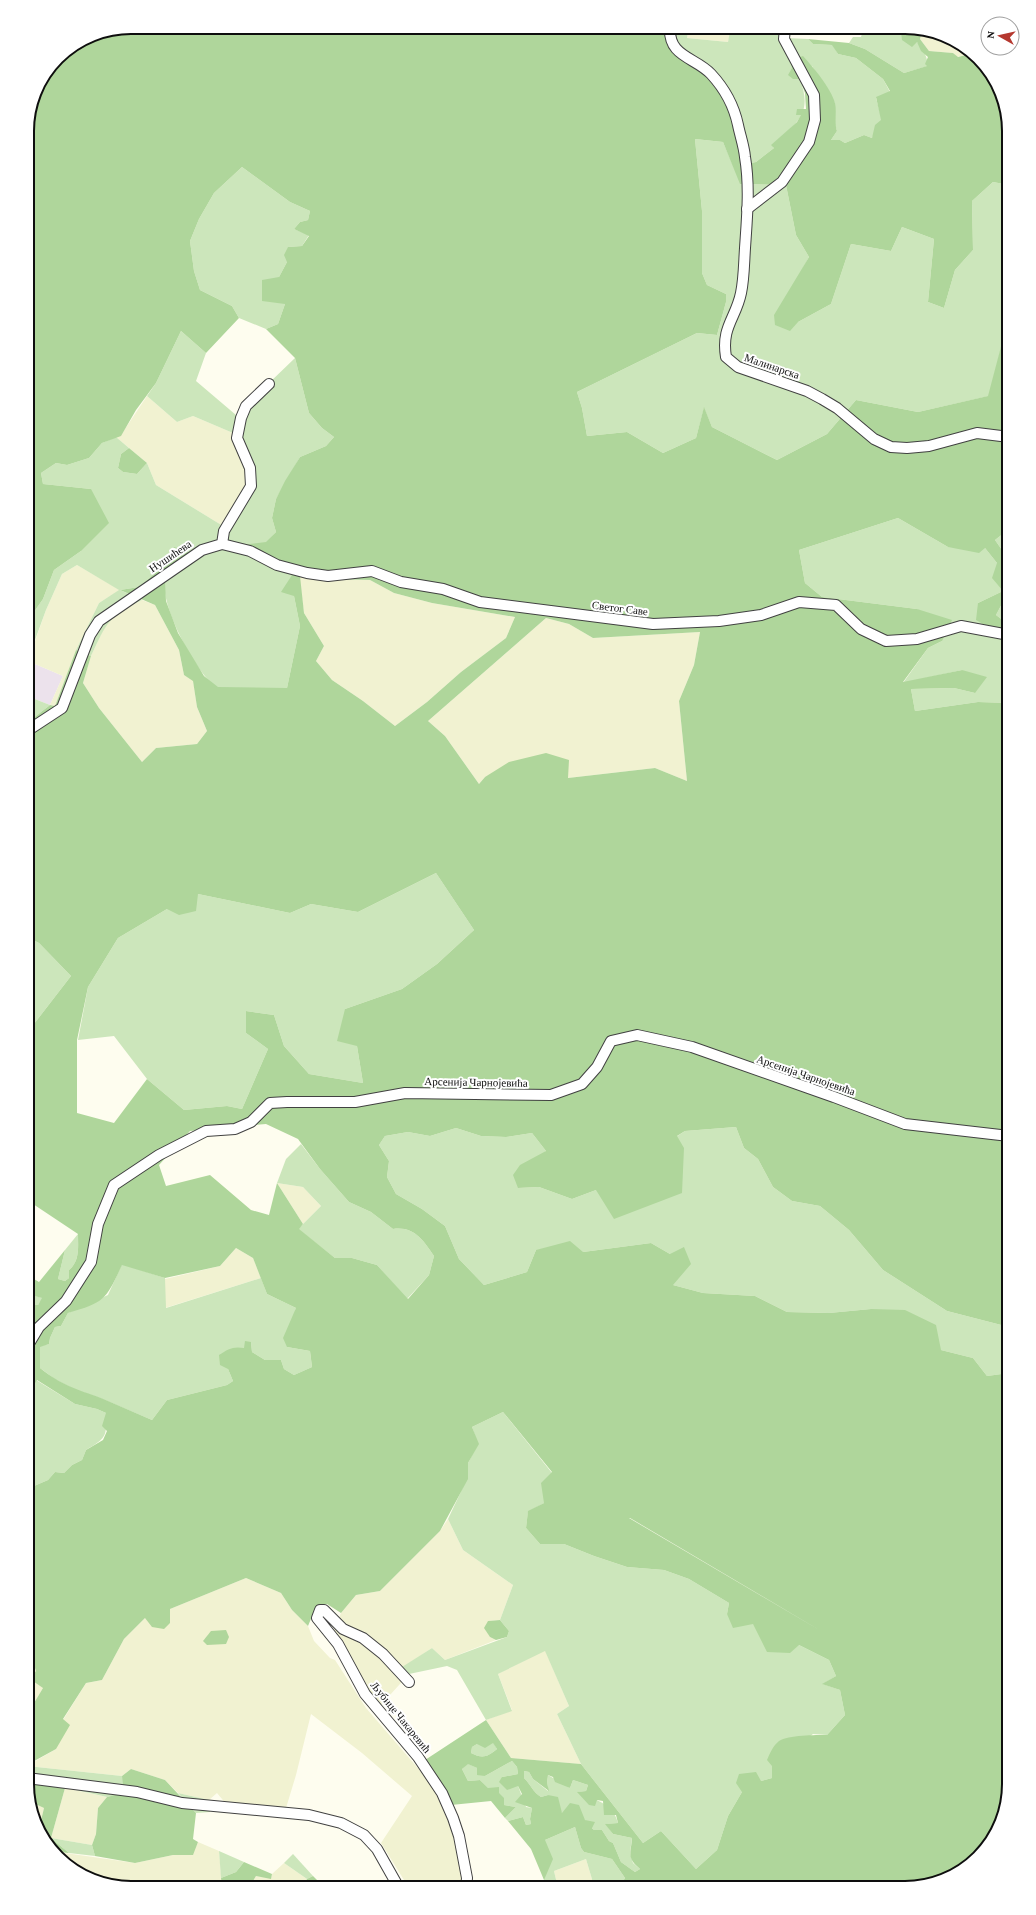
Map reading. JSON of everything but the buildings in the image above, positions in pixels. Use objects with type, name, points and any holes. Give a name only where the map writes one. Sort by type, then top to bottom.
[{"type":"street","name":"Малинарска","points":[[671,34],[673,45],[682,55],[710,73],[726,94],[736,119],[745,158],[747,209],[741,294],[727,328],[725,337],[726,357],[738,367],[822,398],[837,408],[874,439],[891,447],[918,448],[977,433],[1002,436]]},
{"type":"street","points":[[747,209],[782,182],[809,142],[815,120],[814,95],[784,39],[784,34]]},
{"type":"street","points":[[222,544],[224,531],[251,486],[250,468],[237,438],[241,418],[246,406],[269,384]]},
{"type":"street","name":"Светог Саве","points":[[222,544],[250,551],[278,565],[307,573],[328,576],[372,571],[401,582],[443,589],[480,602],[653,624],[719,621],[761,615],[799,602],[836,605],[861,629],[886,641],[917,639],[961,626],[1002,634]]},
{"type":"street","name":"Нушићева","points":[[34,726],[62,708],[90,635],[99,621],[202,550],[222,544]]},
{"type":"street","name":"Арсенија Чарнојевића","points":[[34,1335],[39,1327],[66,1301],[91,1262],[98,1224],[114,1185],[159,1155],[206,1131],[235,1129],[251,1122],[270,1103],[355,1102],[405,1093],[551,1095],[582,1084],[597,1067],[612,1041],[637,1036],[692,1047],[834,1097],[905,1124],[1002,1135]]},
{"type":"street","name":"Љубице Чакаревић","points":[[409,1682],[383,1654],[363,1638],[344,1629],[324,1610],[320,1610],[317,1613],[317,1618],[338,1644],[365,1694],[432,1775],[454,1818],[459,1836],[467,1881]]},
{"type":"street","points":[[34,1779],[137,1792],[182,1803],[309,1816],[341,1823],[364,1835],[377,1849],[395,1881]]},
{"type":"shaded area","points":[[34,664],[63,676],[50,705],[34,699]]},
{"type":"green space","points":[[131,34],[671,34],[678,45],[726,100],[751,163],[756,162],[774,148],[771,145],[797,122],[801,115],[796,115],[797,109],[806,109],[805,93],[800,79],[793,79],[788,75],[792,68],[791,62],[803,56],[826,84],[835,103],[837,131],[831,140],[840,140],[845,143],[864,135],[872,138],[875,125],[881,120],[876,97],[890,91],[883,79],[856,58],[838,54],[832,45],[813,44],[808,39],[849,43],[865,49],[904,73],[927,66],[925,64],[928,57],[921,51],[917,42],[912,47],[902,40],[901,34],[921,35],[920,39],[929,51],[953,53],[958,57],[965,55],[974,62],[982,72],[995,94],[999,106],[1002,131],[1002,184],[993,182],[972,201],[973,250],[955,270],[944,308],[928,302],[934,239],[902,227],[891,251],[851,244],[831,304],[798,322],[790,331],[775,325],[774,315],[809,257],[796,235],[786,185],[740,184],[723,142],[695,139],[702,211],[702,273],[707,285],[726,294],[726,302],[717,335],[697,333],[577,392],[582,408],[587,436],[627,432],[663,453],[696,438],[704,407],[712,427],[777,460],[827,434],[856,400],[918,412],[988,396],[1002,343],[1002,534],[995,540],[1002,550],[1002,590],[992,578],[997,563],[985,548],[979,553],[948,547],[898,518],[799,550],[805,583],[822,597],[917,609],[952,620],[942,641],[928,648],[903,682],[962,670],[987,677],[975,693],[954,688],[911,689],[915,711],[978,702],[1002,703],[1002,1325],[947,1311],[883,1270],[849,1230],[820,1206],[792,1201],[773,1187],[758,1159],[744,1148],[736,1127],[685,1131],[677,1136],[684,1148],[682,1193],[614,1219],[596,1190],[572,1199],[539,1187],[518,1188],[513,1175],[520,1165],[546,1151],[532,1133],[506,1137],[481,1136],[456,1128],[430,1136],[408,1132],[385,1136],[379,1145],[389,1161],[387,1177],[396,1194],[422,1209],[445,1226],[459,1259],[484,1285],[527,1272],[536,1250],[570,1241],[583,1252],[651,1243],[670,1254],[684,1247],[691,1264],[673,1285],[703,1293],[755,1296],[787,1312],[829,1313],[871,1309],[905,1310],[936,1325],[941,1350],[973,1358],[987,1376],[1002,1374],[1001,1797],[995,1821],[986,1838],[974,1853],[964,1861],[942,1874],[930,1878],[905,1881],[623,1881],[625,1878],[612,1859],[584,1852],[581,1848],[575,1827],[545,1840],[553,1859],[544,1880],[531,1849],[508,1821],[523,1817],[526,1825],[531,1824],[530,1819],[532,1808],[515,1802],[522,1794],[518,1786],[507,1790],[499,1782],[502,1777],[518,1774],[517,1767],[512,1761],[485,1776],[477,1775],[477,1768],[468,1764],[462,1769],[468,1781],[480,1780],[488,1788],[499,1787],[499,1793],[504,1798],[504,1805],[516,1807],[505,1818],[491,1801],[451,1805],[425,1760],[486,1720],[511,1758],[581,1764],[643,1843],[661,1831],[696,1869],[717,1850],[728,1816],[742,1792],[736,1783],[739,1774],[756,1772],[761,1781],[772,1778],[772,1766],[767,1760],[773,1747],[779,1741],[795,1736],[827,1735],[845,1715],[840,1690],[822,1684],[836,1676],[829,1660],[799,1645],[790,1653],[767,1652],[753,1624],[733,1628],[727,1614],[729,1603],[689,1579],[664,1570],[627,1567],[564,1544],[540,1544],[526,1528],[528,1511],[544,1503],[541,1483],[552,1472],[503,1412],[472,1427],[479,1444],[468,1463],[468,1479],[440,1531],[380,1591],[356,1595],[341,1613],[327,1604],[315,1609],[308,1626],[292,1610],[281,1593],[246,1578],[170,1609],[170,1623],[164,1629],[152,1627],[145,1618],[124,1639],[102,1680],[86,1683],[63,1719],[70,1725],[56,1749],[34,1761],[34,1703],[43,1688],[34,1682],[34,1674],[36,1671],[34,1665],[34,1486],[48,1480],[55,1472],[64,1473],[72,1465],[82,1460],[86,1450],[103,1440],[107,1431],[102,1426],[106,1413],[97,1409],[75,1404],[37,1380],[34,1385],[34,1305],[38,1305],[42,1298],[34,1296],[34,1279],[39,1282],[65,1250],[58,1279],[65,1281],[69,1278],[69,1270],[73,1266],[78,1254],[78,1234],[34,1205],[34,1024],[71,976],[39,943],[34,940],[34,718],[50,705],[55,706],[76,650],[91,656],[83,683],[99,708],[142,762],[156,748],[197,744],[207,731],[197,707],[193,681],[184,675],[179,650],[155,605],[120,590],[139,587],[171,559],[174,547],[187,549],[192,564],[165,582],[166,601],[178,633],[204,676],[218,687],[287,688],[300,626],[294,596],[281,592],[292,575],[265,565],[249,554],[225,547],[266,542],[276,532],[272,518],[276,499],[285,481],[300,457],[326,446],[334,437],[322,428],[309,413],[295,358],[266,329],[278,324],[285,304],[262,301],[262,280],[279,277],[287,262],[284,255],[288,247],[302,246],[309,236],[294,229],[300,222],[308,220],[310,211],[290,202],[242,167],[214,193],[199,219],[190,241],[194,271],[200,290],[232,306],[239,318],[206,353],[181,331],[156,383],[136,410],[121,436],[102,443],[89,458],[67,465],[56,463],[41,473],[43,484],[91,489],[109,523],[81,551],[54,570],[43,599],[34,612],[34,124],[39,100],[50,77],[67,58],[82,47],[106,37]],"holes":[[[300,576],[324,579],[370,580],[394,593],[432,603],[515,617],[506,638],[461,672],[427,702],[395,726],[363,701],[332,680],[316,661],[324,646],[304,613]],[[546,618],[569,624],[593,638],[700,632],[694,665],[679,701],[687,781],[655,768],[568,778],[569,760],[546,753],[509,762],[485,777],[479,784],[445,736],[428,721]],[[436,873],[474,930],[437,964],[402,989],[345,1009],[337,1041],[357,1046],[363,1083],[309,1074],[284,1046],[274,1015],[246,1011],[246,1033],[268,1049],[242,1109],[227,1106],[184,1110],[147,1079],[114,1123],[77,1113],[77,1040],[88,987],[118,938],[167,909],[179,915],[196,911],[198,894],[290,913],[311,904],[358,912]],[[266,1124],[298,1139],[320,1169],[349,1202],[371,1212],[393,1229],[407,1230],[417,1235],[422,1240],[434,1256],[429,1275],[408,1299],[377,1265],[352,1258],[335,1258],[299,1229],[303,1224],[277,1183],[269,1215],[251,1210],[210,1175],[166,1186],[159,1165],[190,1131]],[[236,1248],[253,1258],[267,1294],[296,1308],[283,1338],[287,1347],[310,1351],[312,1367],[294,1375],[284,1369],[281,1360],[265,1360],[252,1352],[251,1342],[245,1341],[244,1348],[231,1348],[219,1355],[220,1365],[228,1369],[233,1381],[227,1385],[167,1400],[152,1420],[69,1386],[55,1379],[40,1368],[40,1347],[49,1344],[55,1327],[61,1326],[68,1313],[90,1306],[103,1298],[108,1292],[122,1265],[165,1278],[220,1266]],[[629,1518],[630,1518],[826,1634]],[[493,1743],[497,1749],[485,1756],[479,1756],[471,1753],[472,1747],[477,1744],[485,1748]],[[524,1771],[529,1772],[533,1779],[549,1791],[547,1783],[548,1775],[553,1777],[555,1782],[570,1788],[573,1780],[588,1785],[586,1791],[577,1792],[589,1805],[595,1806],[597,1800],[603,1801],[604,1815],[616,1815],[618,1823],[605,1824],[613,1834],[632,1838],[630,1855],[640,1869],[635,1872],[621,1862],[613,1843],[609,1841],[602,1830],[594,1830],[592,1828],[595,1822],[585,1820],[579,1805],[570,1803],[562,1813],[558,1797],[548,1795],[541,1797],[524,1778]]]},
{"type":"green space","points":[[671,34],[688,34],[687,38],[728,42],[729,34],[787,34],[786,38],[808,39],[813,44],[833,45],[838,54],[856,58],[883,79],[890,92],[876,98],[882,120],[872,138],[864,135],[845,143],[840,140],[831,140],[837,131],[834,122],[835,103],[812,66],[800,79],[804,91],[805,101],[800,117],[789,130],[772,145],[774,148],[756,162],[751,163]]},
{"type":"green space","points":[[688,34],[730,34],[728,42],[687,38]]},
{"type":"green space","points":[[862,34],[907,34],[922,48],[928,66],[904,73],[865,49],[849,43],[853,37],[861,37]]},
{"type":"green space","points":[[921,35],[936,39],[959,50],[965,55],[957,57],[953,53],[929,51],[920,39]]},
{"type":"green space","points":[[695,139],[723,142],[741,184],[786,185],[796,235],[809,257],[793,286],[798,322],[831,304],[851,244],[891,251],[902,227],[934,239],[928,302],[944,308],[955,270],[973,250],[972,201],[993,182],[1002,184],[1002,344],[989,396],[918,412],[856,400],[827,434],[777,460],[712,427],[704,408],[696,438],[663,453],[627,432],[587,436],[582,408],[577,392],[697,333],[717,335],[726,302],[726,294],[707,285],[702,273],[702,211]]},
{"type":"green space","points":[[242,167],[290,202],[310,211],[308,220],[300,222],[294,229],[309,235],[302,246],[288,247],[287,262],[279,277],[285,304],[278,324],[266,329],[239,318],[232,306],[200,290],[194,271],[190,241],[199,219],[214,193]]},
{"type":"green space","points":[[181,331],[206,353],[196,381],[236,415],[295,358],[309,413],[322,428],[334,437],[326,446],[300,457],[276,499],[272,518],[276,532],[266,543],[227,547],[249,554],[265,565],[292,575],[294,596],[300,626],[287,688],[221,688],[217,687],[209,680],[200,669],[190,655],[174,622],[168,607],[165,593],[166,579],[186,549],[174,547],[171,559],[139,587],[120,590],[142,600],[115,616],[105,628],[91,656],[76,650],[99,603],[119,590],[77,565],[62,574],[46,610],[34,643],[34,612],[43,599],[54,570],[81,551],[91,489],[43,484],[41,473],[56,463],[67,465],[89,458],[102,443],[116,437],[129,448],[121,454],[118,468],[123,472],[137,474],[147,463],[156,485],[223,526],[246,488],[247,468],[233,433],[193,416],[177,422],[147,396],[156,383]]},
{"type":"green space","points":[[147,396],[177,422],[193,416],[233,433],[247,468],[246,488],[223,526],[156,485],[147,463],[116,437],[121,435]]},
{"type":"green space","points":[[129,448],[147,463],[137,474],[123,472],[118,468],[121,454]]},
{"type":"green space","points":[[898,518],[948,547],[985,548],[997,563],[1002,591],[978,603],[1002,631],[1002,703],[978,702],[915,711],[911,689],[954,688],[975,693],[962,670],[903,683],[928,648],[942,641],[917,609],[822,597],[805,583],[799,550]]},
{"type":"green space","points":[[1002,534],[1002,550],[995,540]]},
{"type":"green space","points":[[77,565],[120,590],[99,603],[76,650],[55,706],[50,705],[63,676],[34,664],[34,644],[46,610],[62,574]]},
{"type":"green space","points":[[299,576],[324,579],[370,580],[394,593],[432,603],[515,617],[506,638],[461,672],[427,702],[395,726],[363,701],[332,680],[316,661],[324,646],[304,613]]},
{"type":"green space","points":[[1002,591],[1002,604],[996,615],[1002,620],[1002,635],[976,620],[978,603]]},
{"type":"green space","points":[[142,600],[155,605],[179,650],[184,675],[193,680],[197,707],[207,731],[197,744],[156,748],[142,762],[99,708],[83,683],[91,656],[105,626],[118,612]]},
{"type":"green space","points":[[1002,604],[1002,620],[996,615]]},
{"type":"green space","points":[[546,618],[569,624],[593,638],[700,632],[694,665],[679,701],[687,781],[655,768],[568,778],[485,777],[479,784],[445,736],[428,721]]},
{"type":"green space","points":[[34,699],[50,705],[34,718]]},
{"type":"green space","points":[[436,873],[474,930],[437,964],[402,989],[345,1009],[357,1046],[363,1083],[309,1074],[284,1046],[274,1015],[246,1011],[246,1033],[268,1049],[242,1109],[227,1106],[184,1110],[147,1079],[114,1036],[78,1040],[88,987],[118,938],[167,909],[198,894],[290,913],[311,904],[358,912]]},
{"type":"green space","points":[[34,940],[39,943],[71,976],[34,1024]]},
{"type":"green space","points":[[736,1127],[744,1148],[758,1159],[773,1187],[792,1201],[820,1206],[849,1230],[883,1270],[947,1311],[1002,1325],[1002,1374],[987,1376],[973,1358],[941,1350],[871,1309],[829,1313],[787,1312],[755,1296],[703,1293],[673,1285],[670,1254],[651,1243],[583,1252],[536,1250],[527,1272],[484,1285],[459,1259],[445,1226],[422,1209],[396,1194],[387,1177],[389,1161],[379,1145],[385,1136],[408,1132],[430,1136],[456,1128],[481,1136],[506,1137],[532,1133],[546,1151],[518,1188],[539,1187],[572,1199],[596,1190],[685,1131]]},
{"type":"green space","points":[[301,1144],[320,1169],[349,1202],[371,1212],[393,1229],[407,1230],[417,1235],[434,1256],[429,1275],[407,1299],[377,1265],[352,1258],[335,1258],[298,1229],[321,1206],[303,1187],[277,1183],[286,1159]]},
{"type":"green space","points":[[277,1183],[303,1187],[321,1206],[303,1224]]},
{"type":"green space","points":[[78,1234],[78,1254],[73,1266],[69,1270],[69,1278],[65,1281],[58,1279],[65,1250]]},
{"type":"green space","points":[[236,1248],[253,1258],[261,1278],[165,1308],[165,1279],[220,1266]]},
{"type":"green space","points":[[122,1264],[165,1278],[166,1308],[261,1278],[267,1294],[296,1308],[287,1347],[310,1351],[312,1367],[294,1375],[284,1369],[281,1360],[265,1360],[252,1352],[251,1342],[228,1369],[233,1381],[227,1385],[167,1400],[152,1420],[100,1398],[76,1390],[56,1380],[40,1368],[40,1346],[49,1344],[55,1327],[61,1326],[68,1313],[108,1295]]},
{"type":"green space","points":[[34,1296],[43,1298],[38,1305],[34,1305]]},
{"type":"green space","points":[[36,1380],[75,1404],[97,1409],[106,1413],[106,1427],[104,1436],[98,1443],[86,1450],[82,1460],[72,1465],[64,1473],[55,1472],[48,1480],[34,1486],[34,1384]]},
{"type":"green space","points":[[503,1412],[552,1473],[544,1503],[528,1512],[526,1528],[540,1544],[564,1544],[627,1567],[664,1570],[689,1579],[729,1603],[727,1614],[753,1623],[758,1631],[799,1645],[829,1660],[836,1676],[823,1684],[840,1690],[845,1715],[827,1735],[813,1734],[772,1766],[772,1778],[761,1781],[742,1792],[728,1816],[717,1850],[696,1869],[661,1831],[643,1843],[581,1764],[557,1714],[569,1706],[545,1651],[498,1674],[512,1711],[486,1720],[457,1670],[447,1666],[409,1674],[402,1667],[432,1648],[445,1660],[507,1637],[509,1631],[500,1620],[513,1585],[463,1550],[448,1519],[467,1479],[468,1463],[478,1444],[472,1427]]},
{"type":"green space","points":[[448,1519],[463,1550],[513,1585],[500,1620],[488,1621],[490,1637],[496,1640],[445,1660],[432,1648],[402,1668],[409,1674],[380,1706],[367,1690],[334,1630],[341,1613],[356,1595],[380,1591],[440,1531]]},
{"type":"green space","points":[[246,1578],[281,1593],[292,1610],[308,1626],[314,1641],[330,1658],[335,1660],[366,1708],[423,1774],[434,1789],[456,1839],[461,1859],[463,1881],[405,1881],[381,1843],[412,1796],[362,1753],[311,1714],[286,1808],[227,1805],[217,1793],[209,1800],[178,1793],[165,1780],[131,1769],[122,1776],[34,1767],[34,1762],[56,1749],[63,1720],[86,1683],[102,1680],[124,1639],[145,1618],[170,1623],[170,1609]]},
{"type":"green space","points":[[500,1620],[509,1631],[507,1637],[496,1640],[490,1637],[484,1628],[488,1621]]},
{"type":"green space","points":[[226,1630],[229,1637],[226,1644],[207,1645],[203,1641],[211,1631]]},
{"type":"green space","points":[[545,1650],[569,1706],[557,1714],[581,1764],[511,1758],[486,1720],[512,1710],[498,1674]]},
{"type":"green space","points":[[34,1664],[43,1688],[34,1703]]},
{"type":"green space","points":[[493,1742],[497,1749],[488,1755],[479,1756],[471,1753],[472,1747],[477,1744]]},
{"type":"green space","points":[[512,1761],[517,1767],[518,1774],[502,1777],[518,1786],[526,1807],[532,1808],[530,1819],[531,1824],[526,1825],[523,1817],[508,1821],[505,1818],[516,1807],[504,1805],[480,1780],[468,1781],[462,1769],[467,1763],[477,1768],[485,1776]]},
{"type":"green space","points":[[34,1767],[122,1776],[123,1794],[107,1797],[34,1781]]},
{"type":"green space","points":[[131,1769],[165,1780],[196,1813],[193,1839],[198,1842],[193,1855],[173,1855],[135,1863],[95,1856],[92,1845],[96,1834],[98,1808],[107,1797],[123,1793],[122,1776]]},
{"type":"green space","points":[[524,1771],[529,1772],[533,1779],[548,1791],[548,1775],[570,1788],[573,1780],[588,1785],[586,1791],[578,1792],[597,1800],[612,1811],[616,1816],[618,1823],[606,1824],[613,1834],[632,1838],[630,1853],[633,1863],[640,1869],[635,1872],[621,1862],[613,1843],[609,1841],[602,1830],[594,1830],[585,1820],[562,1813],[548,1795],[541,1797],[538,1795],[524,1778]]},
{"type":"green space","points":[[34,1781],[65,1788],[51,1838],[69,1853],[62,1852],[47,1833],[41,1821],[44,1808],[36,1804]]},
{"type":"green space","points":[[65,1788],[107,1797],[98,1808],[96,1834],[92,1845],[51,1838]]},
{"type":"green space","points":[[178,1793],[209,1800],[210,1812],[196,1813]]},
{"type":"green space","points":[[36,1804],[44,1808],[41,1821]]},
{"type":"green space","points":[[575,1827],[581,1848],[584,1852],[612,1859],[625,1878],[623,1881],[593,1881],[586,1859],[554,1871],[556,1881],[542,1881],[544,1880],[545,1840]]},
{"type":"green space","points":[[51,1838],[92,1845],[95,1856],[69,1853]]},
{"type":"green space","points":[[198,1842],[219,1851],[222,1881],[124,1881],[112,1879],[88,1871],[77,1865],[63,1853],[135,1863],[173,1855],[192,1855]]},
{"type":"green space","points":[[219,1851],[244,1862],[236,1872],[221,1878]]},
{"type":"green space","points":[[293,1854],[313,1876],[307,1879],[284,1863]]},
{"type":"green space","points":[[586,1859],[593,1881],[556,1881],[554,1871]]},
{"type":"green space","points":[[244,1862],[272,1874],[271,1879],[256,1876],[253,1881],[221,1881],[221,1878],[236,1872]]},
{"type":"green space","points":[[284,1863],[307,1879],[306,1881],[253,1881],[256,1876],[271,1878],[272,1874]]},
{"type":"green space","points":[[313,1876],[318,1881],[306,1881]]}]
